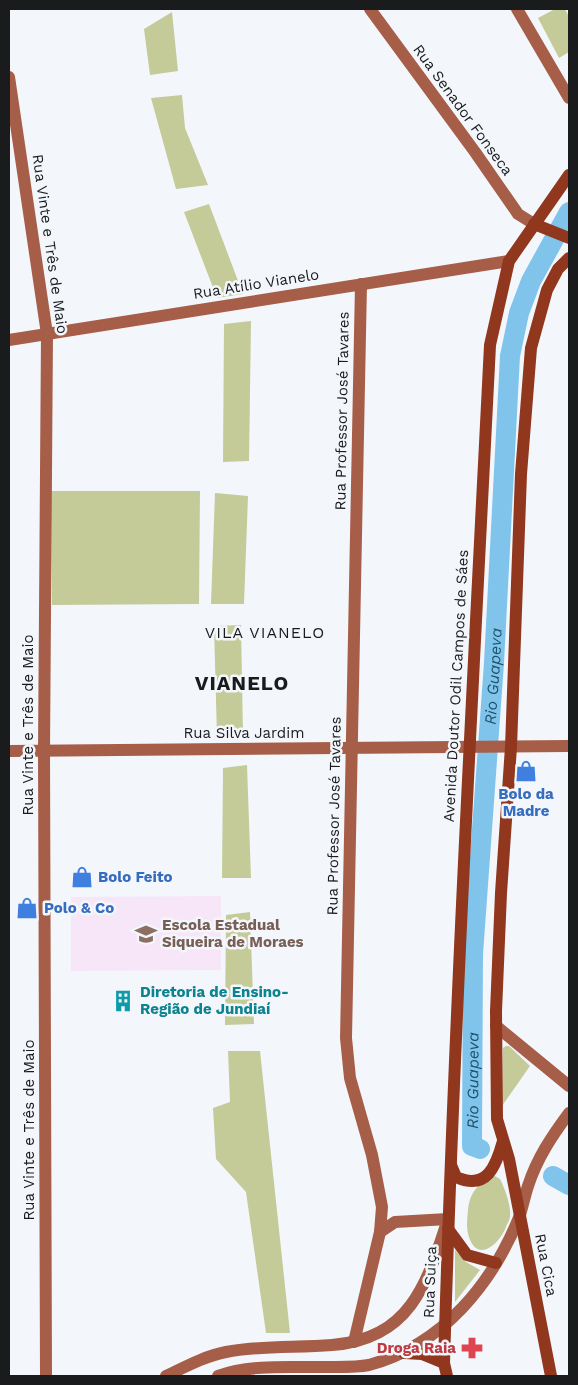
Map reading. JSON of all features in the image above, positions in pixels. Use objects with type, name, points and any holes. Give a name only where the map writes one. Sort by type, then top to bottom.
[{"type":"main road","name":"Avenida Doutor Odil Campos de Sáes","points":[[448,1224],[474,748],[490,345],[509,261],[539,227],[569,175]]},
{"type":"main road","points":[[539,227],[569,238]]},
{"type":"main road","points":[[450,1165],[456,1177],[468,1183],[480,1180],[491,1173],[497,1162],[503,1141],[497,1119],[496,1026],[501,894],[511,747],[521,474],[530,348],[548,290],[558,269],[569,258]]},
{"type":"main road","name":"Rua Cica","points":[[503,1141],[509,1159],[551,1376]]},
{"type":"main road","points":[[448,1224],[467,1255],[496,1263]]},
{"type":"main road","name":"Rua Suiça","points":[[446,1376],[444,1363],[448,1224]]},
{"type":"main road","points":[[404,1353],[422,1354],[444,1363]]},
{"type":"street","name":"Rua Senador Fonseca","points":[[370,9],[518,214],[539,227]]},
{"type":"street","points":[[517,9],[568,94]]},
{"type":"street","name":"Rua Vinte e Três de Maio","points":[[9,77],[47,334],[44,751],[46,1376]]},
{"type":"street","name":"Rua Atílio Vianelo","points":[[9,340],[509,261]]},
{"type":"street","name":"Rua Professor José Tavares","points":[[354,1342],[380,1232],[382,1207],[372,1155],[350,1078],[346,1038],[350,749],[356,612],[361,284]]},
{"type":"street","name":"Rua Silva Jardim","points":[[9,751],[569,746]]},
{"type":"street","points":[[496,1026],[569,1086]]},
{"type":"street","points":[[218,1376],[259,1369],[368,1365],[404,1353],[445,1326],[471,1300],[496,1263],[520,1214],[528,1184],[540,1156],[569,1113]]},
{"type":"street","points":[[166,1376],[225,1352],[262,1347],[332,1345],[354,1342],[372,1337],[388,1328],[414,1302],[430,1274],[448,1224],[394,1222],[380,1232]]},
{"type":"shaded area","name":"Escola Estadual Siqueira de Moraes","points":[[221,896],[221,970],[71,971],[71,897]]},
{"type":"green space","points":[[555,9],[565,9],[569,17],[569,52],[559,58],[538,18]]},
{"type":"green space","points":[[172,12],[178,71],[150,75],[144,29]]},
{"type":"green space","points":[[182,95],[185,128],[208,185],[176,189],[151,98]]},
{"type":"green space","points":[[209,204],[243,294],[217,298],[184,212]]},
{"type":"green space","points":[[251,321],[249,461],[223,462],[224,324]]},
{"type":"green space","points":[[51,491],[200,491],[199,604],[52,605]]},
{"type":"green space","points":[[215,493],[248,496],[244,604],[211,604]]},
{"type":"green space","points":[[241,625],[243,736],[217,737],[214,626]]},
{"type":"green space","points":[[247,765],[251,878],[222,878],[223,768]]},
{"type":"green space","points":[[250,912],[254,1024],[225,1025],[226,915]]},
{"type":"green space","points":[[509,1046],[530,1066],[502,1106],[503,1048]]},
{"type":"green space","points":[[228,1051],[260,1051],[290,1333],[266,1333],[246,1192],[216,1159],[213,1108],[230,1102]]},
{"type":"green space","points":[[495,1176],[500,1179],[506,1192],[510,1207],[510,1217],[499,1239],[489,1248],[483,1250],[473,1245],[468,1234],[469,1204],[476,1189]]},
{"type":"green space","points":[[455,1250],[466,1262],[480,1270],[455,1302]]},
{"type":"waterway","name":"Rio Guapeva","points":[[480,1149],[472,1146],[473,954],[494,663],[510,356],[519,313],[531,281],[569,212]]},
{"type":"waterway","name":"Rio Guapeva","points":[[553,1176],[569,1185]]},
{"type":"place","name":"Bolo da Madre","points":[[526,771]]},
{"type":"place","name":"Bolo Feito","points":[[82,877]]},
{"type":"place","name":"Polo & Co","points":[[27,908]]},
{"type":"place","name":"Escola Estadual Siqueira de Moraes","points":[[146,934]]},
{"type":"place","name":"Diretoria de Ensino- Região de Jundiaí","points":[[123,1001]]},
{"type":"place","name":"Droga Raia","points":[[472,1348]]},
{"type":"district","name":"VILA VIANELO","points":[[265,632]]},
{"type":"district","name":"VIANELO","points":[[242,683]]}]
